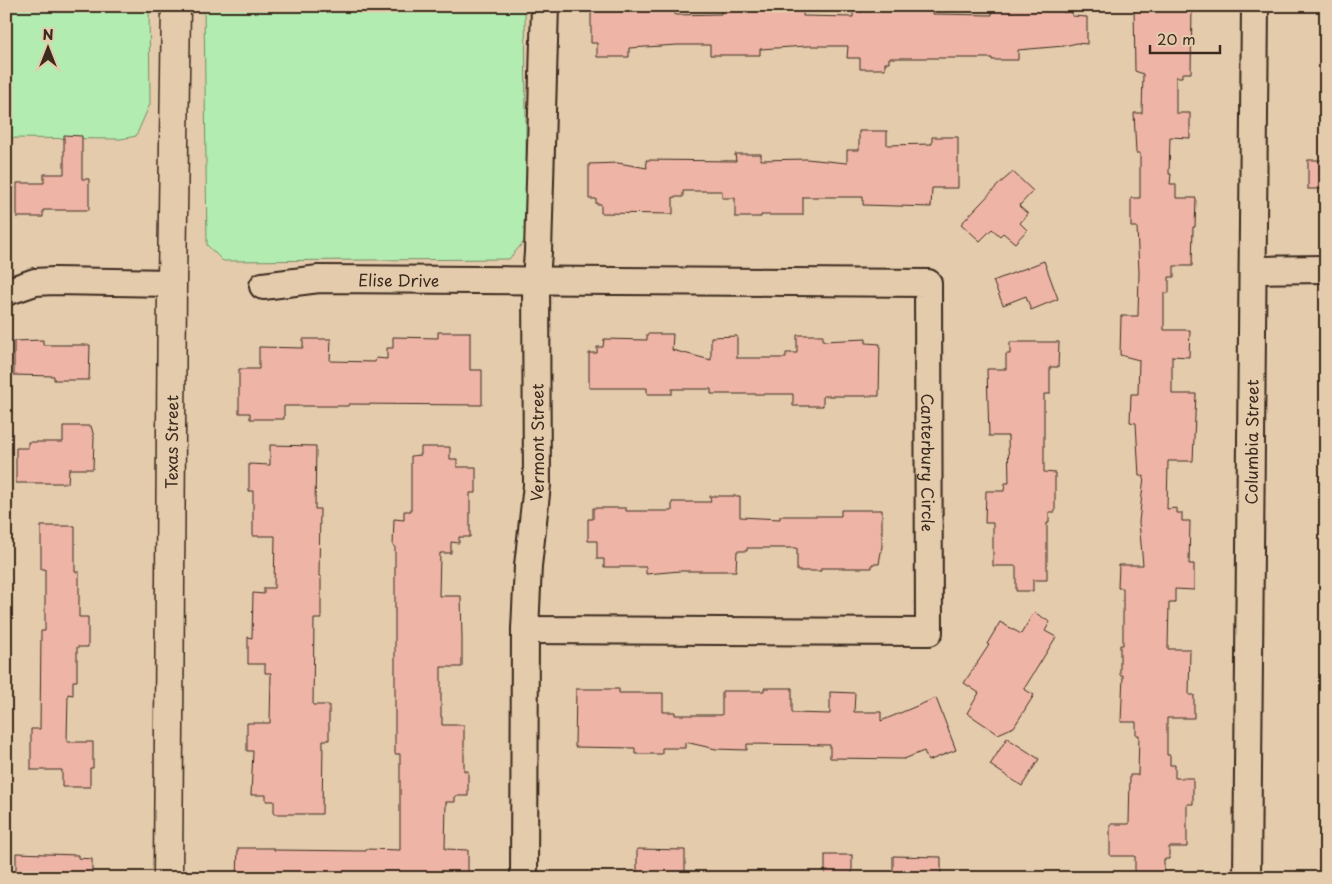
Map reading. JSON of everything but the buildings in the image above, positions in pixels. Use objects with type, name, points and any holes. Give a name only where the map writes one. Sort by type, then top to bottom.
[{"type":"street","name":"Texas Street","points":[[168,878],[176,6]]},
{"type":"street","name":"Vermont Street","points":[[524,878],[525,630],[528,566],[537,485],[536,280],[539,242],[545,6]]},
{"type":"street","name":"Columbia Street","points":[[1247,878],[1256,6]]},
{"type":"street","points":[[1253,270],[1326,269]]},
{"type":"street","name":"Elise Drive","points":[[263,286],[319,279],[536,280]]},
{"type":"street","name":"Canterbury Circle","points":[[525,630],[929,632],[928,283],[536,280]]},
{"type":"street","points":[[6,292],[35,282],[172,283]]},
{"type":"green space","points":[[6,6],[149,6],[150,104],[136,136],[121,139],[6,138]]},
{"type":"green space","points":[[204,6],[525,6],[527,238],[509,259],[223,261],[207,245]]}]
